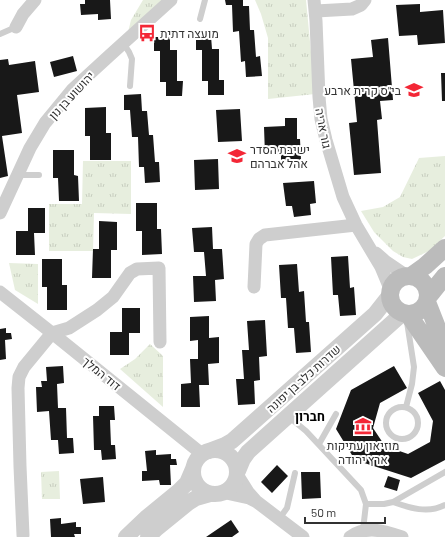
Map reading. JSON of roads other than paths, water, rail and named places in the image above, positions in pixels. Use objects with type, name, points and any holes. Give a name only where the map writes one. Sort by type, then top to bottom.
[{"type":"main road","points":[[445,248],[425,266],[409,276],[397,281],[393,285],[391,293],[391,301],[394,306],[405,314],[445,368]]},
{"type":"main road","points":[[409,276],[424,283],[426,287],[427,300],[438,330],[445,343]]},
{"type":"main road","points":[[405,314],[414,314],[424,307],[427,300],[445,276]]},
{"type":"street","points":[[16,27],[23,14],[35,0]]},
{"type":"street","name":"יהושוע בן נון","points":[[0,213],[30,148],[46,123],[74,90],[171,0]]},
{"type":"street","points":[[315,5],[352,9],[361,5],[365,0]]},
{"type":"street","name":"גור אריה","points":[[315,5],[319,97],[323,126],[331,160],[343,197],[356,225],[381,267],[391,293]]},
{"type":"street","points":[[254,287],[256,244],[259,238],[356,225]]},
{"type":"street","name":"גור אריה","points":[[369,247],[385,261],[409,276]]},
{"type":"street","points":[[23,535],[18,388],[19,377],[24,367],[52,333],[69,328],[96,310],[113,297],[130,273],[137,269],[159,268],[160,342]]},
{"type":"street","name":"דוד המלך","points":[[0,292],[206,452]]},
{"type":"street","name":"שדרות כלב בן יפונה","points":[[206,452],[225,446],[232,441],[375,314],[391,293]]},
{"type":"street","name":"שדרות כלב בן יפונה","points":[[238,474],[242,459],[248,452],[405,314]]},
{"type":"street","points":[[126,537],[187,483],[198,458],[206,452],[216,450],[228,454],[233,459],[237,465],[238,474],[248,492],[257,502],[303,537]]},
{"type":"street","points":[[193,469],[195,482],[204,492],[249,498],[257,502]]},
{"type":"street","points":[[148,537],[196,498],[218,494],[231,488],[235,483],[238,474]]},
{"type":"street","points":[[350,537],[362,530],[383,531],[402,537]]},
{"type":"lane","points":[[200,19],[205,0]]},
{"type":"lane","points":[[0,34],[16,27]]},
{"type":"lane","points":[[123,43],[132,59],[130,86]]},
{"type":"lane","points":[[17,175],[39,175]]},
{"type":"lane","points":[[405,314],[414,367],[412,384],[406,407]]},
{"type":"lane","points":[[406,407],[414,412],[417,417],[418,428],[411,437],[398,439],[393,437],[388,432],[386,421],[391,411],[395,408],[406,407]]},
{"type":"lane","points":[[319,444],[336,414]]},
{"type":"lane","points":[[288,416],[319,444],[361,490],[366,504],[362,530]]},
{"type":"lane","points":[[366,504],[384,504],[393,502],[445,472]]},
{"type":"lane","points":[[279,519],[286,508],[295,473]]},
{"type":"lane","points":[[393,502],[405,506],[428,510],[440,508],[445,505]]},
{"type":"place","name":"מועצה דתית","points":[[147,33]]},
{"type":"place","name":"בי\"ס קרית ארבע","points":[[414,90]]},
{"type":"place","name":"ישיבת הסדר אהל אברהם","points":[[237,156]]},
{"type":"place","name":"מוזיאון עתיקות ארץ יהודה","points":[[363,426]]},
{"type":"district","name":"חברון","points":[[310,416]]}]
